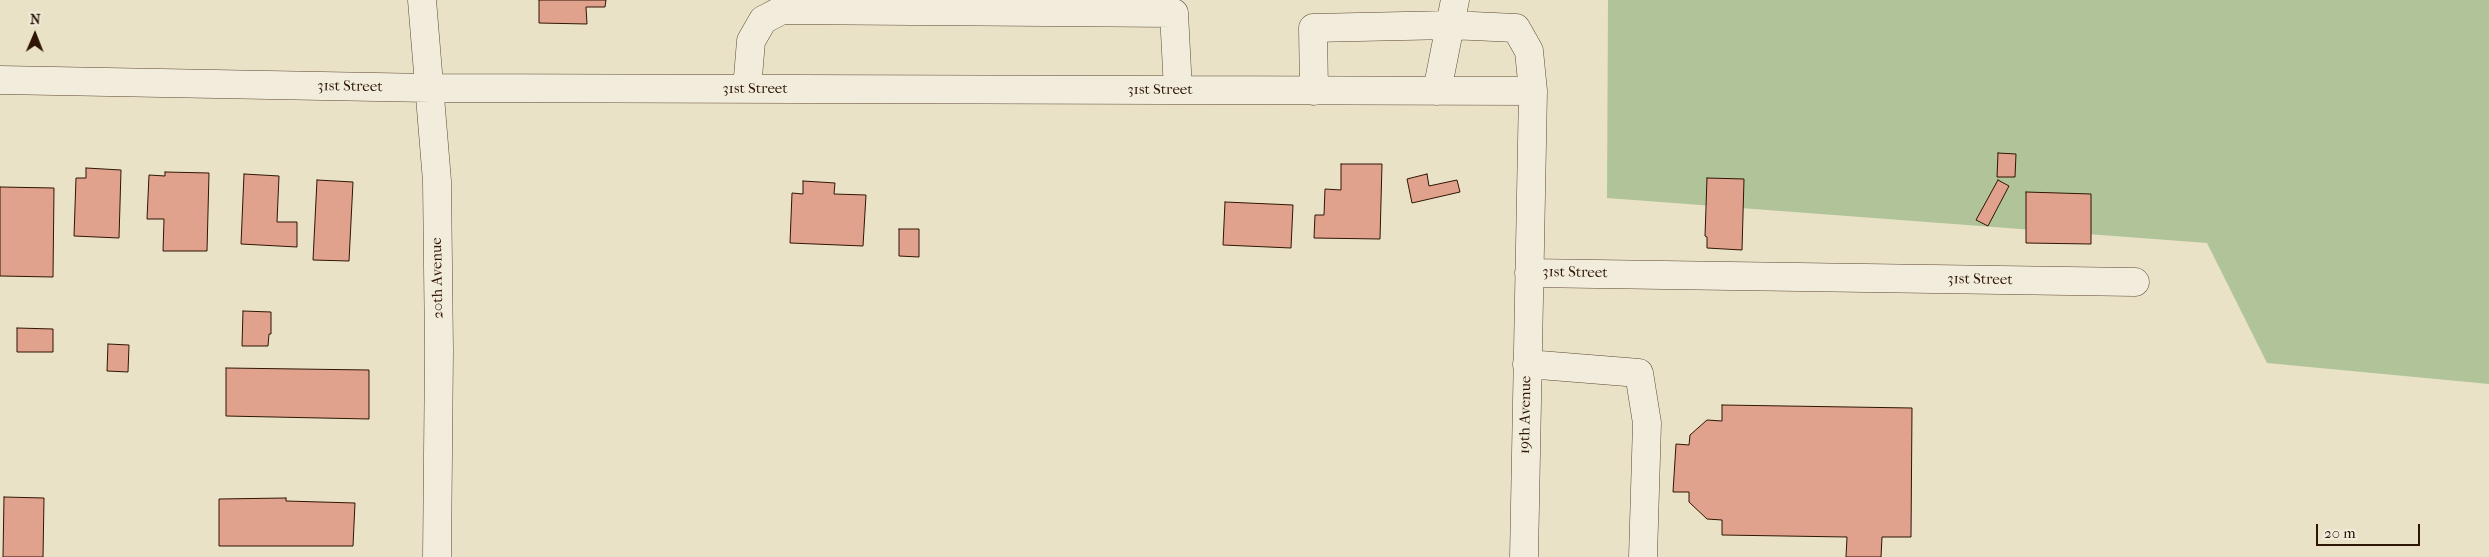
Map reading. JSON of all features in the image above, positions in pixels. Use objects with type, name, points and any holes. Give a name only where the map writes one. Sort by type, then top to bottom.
[{"type":"street","name":"20th Avenue","points":[[422,0],[437,181],[439,351],[437,557]]},
{"type":"street","points":[[747,89],[751,41],[763,20],[782,10],[974,6],[1177,7],[1178,90]]},
{"type":"street","points":[[1314,91],[1313,28],[1452,13],[1516,28],[1529,51],[1533,91]]},
{"type":"street","points":[[1437,91],[1452,13]]},
{"type":"street","name":"31st Street","points":[[0,80],[430,88],[1533,91],[1530,273],[2135,282]]},
{"type":"street","name":"19th Avenue","points":[[1524,557],[1530,273]]},
{"type":"street","points":[[1527,364],[1639,373],[1647,423],[1643,557]]},
{"type":"green space","points":[[1608,0],[2489,0],[2489,384],[2267,363],[2207,243],[1607,198]]},
{"type":"building","points":[[539,0],[606,0],[605,7],[586,7],[587,24],[539,23]]},
{"type":"building","points":[[1998,153],[2016,154],[2015,177],[1997,177]]},
{"type":"building","points":[[1341,164],[1382,164],[1380,239],[1314,238],[1315,215],[1324,215],[1325,189],[1341,190]]},
{"type":"building","points":[[86,168],[121,170],[119,238],[74,236],[76,178],[86,178]]},
{"type":"building","points":[[165,172],[209,173],[207,251],[163,251],[164,219],[147,219],[149,175],[165,176]]},
{"type":"building","points":[[244,174],[279,176],[277,222],[297,222],[297,247],[241,244]]},
{"type":"building","points":[[1427,174],[1429,186],[1457,180],[1460,192],[1412,203],[1407,179]]},
{"type":"building","points":[[1707,178],[1744,179],[1742,250],[1707,248],[1707,237],[1705,236]]},
{"type":"building","points":[[317,180],[353,182],[349,261],[313,260]]},
{"type":"building","points":[[1998,180],[2009,186],[1988,226],[1976,220]]},
{"type":"building","points":[[803,181],[835,183],[834,194],[866,195],[863,246],[790,243],[792,193],[803,194]]},
{"type":"building","points":[[0,187],[54,188],[53,277],[0,276]]},
{"type":"building","points":[[2026,192],[2091,194],[2091,244],[2026,243]]},
{"type":"building","points":[[1225,202],[1293,205],[1291,248],[1223,245]]},
{"type":"building","points":[[899,229],[919,229],[919,257],[899,256]]},
{"type":"building","points":[[243,311],[271,312],[271,334],[269,334],[268,346],[242,346]]},
{"type":"building","points":[[17,328],[53,329],[53,352],[17,352]]},
{"type":"building","points":[[108,344],[129,345],[128,372],[107,371]]},
{"type":"building","points":[[226,368],[369,370],[369,419],[226,416]]},
{"type":"building","points":[[1722,405],[1912,408],[1911,537],[1882,537],[1881,557],[1846,557],[1847,537],[1722,535],[1722,520],[1707,519],[1689,502],[1689,492],[1673,492],[1676,444],[1689,445],[1690,435],[1707,420],[1722,421]]},
{"type":"building","points":[[4,497],[44,498],[43,557],[3,557]]},
{"type":"building","points":[[286,498],[286,501],[355,503],[353,546],[219,546],[219,499]]}]
